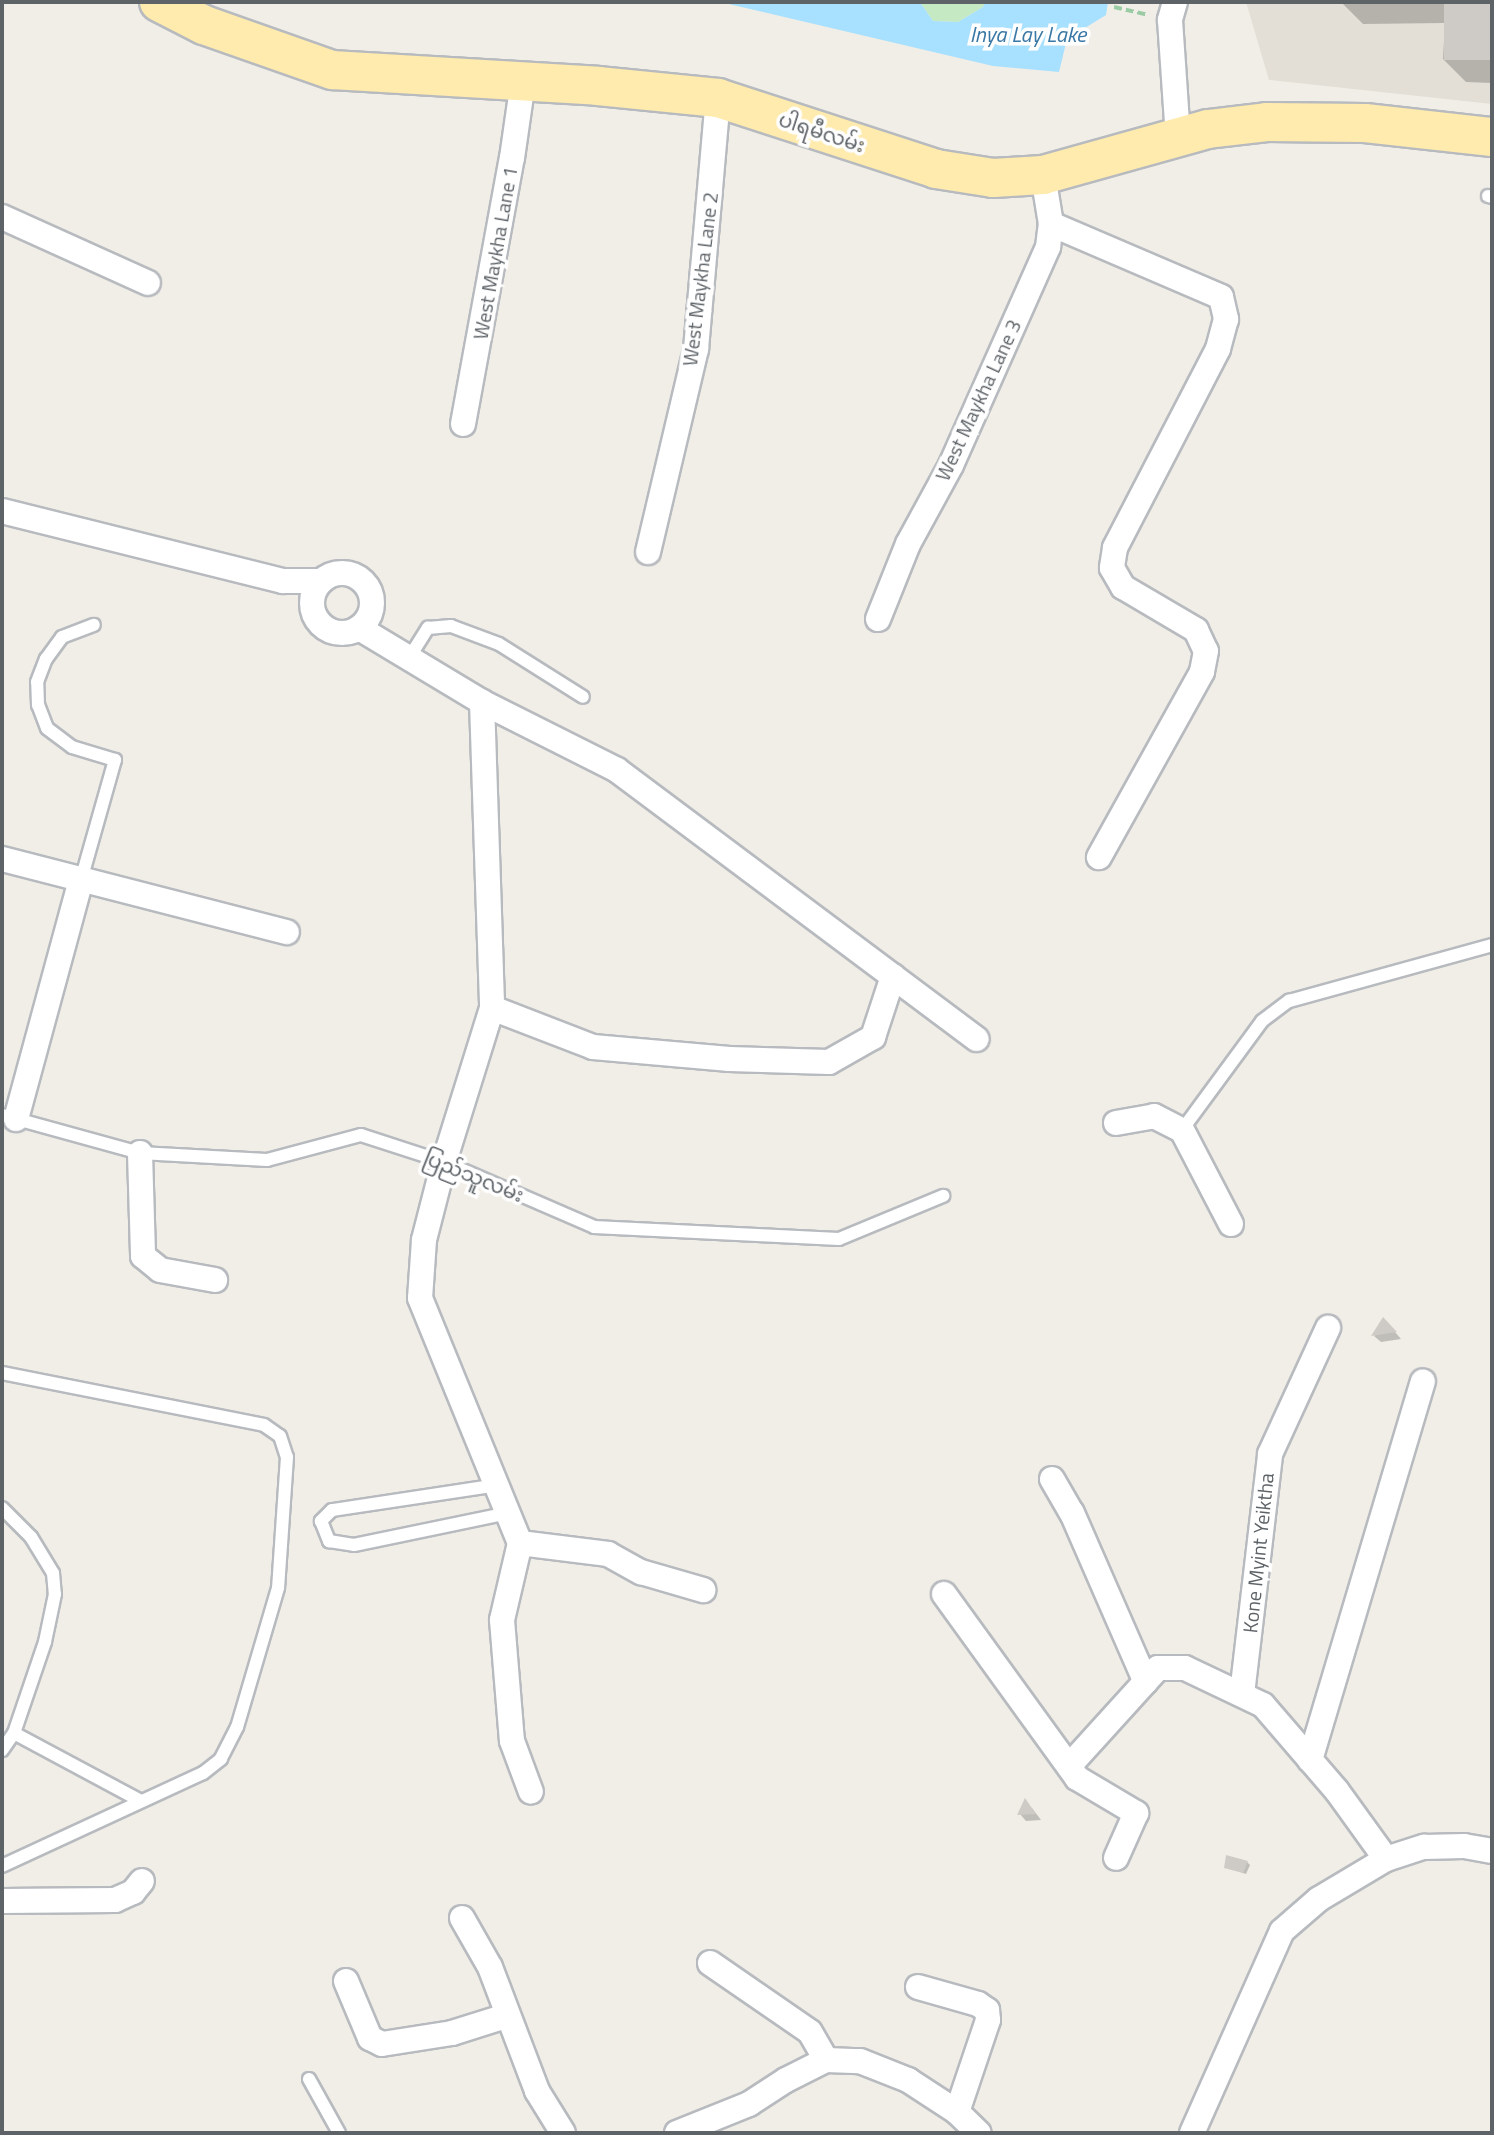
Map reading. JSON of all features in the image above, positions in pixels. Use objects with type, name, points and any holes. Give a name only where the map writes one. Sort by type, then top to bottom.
[{"type":"main road","name":"ပါရမီလမ်း","points":[[159,2],[332,70],[718,98],[936,169],[993,178],[1043,175],[1208,129],[1267,122],[1365,123],[1492,137]]},
{"type":"street","points":[[1172,11],[1178,137]]},
{"type":"street","name":"West Maykha Lane 1","points":[[463,424],[523,82]]},
{"type":"street","name":"West Maykha Lane 2","points":[[648,552],[696,349],[719,123],[718,98]]},
{"type":"street","name":"West Maykha Lane 3","points":[[878,619],[908,544],[951,465],[1048,247],[1051,224],[1043,175]]},
{"type":"street","points":[[2,217],[148,283]]},
{"type":"street","points":[[1051,224],[1221,297],[1226,319],[1218,349],[1115,548],[1112,568],[1123,587],[1196,630],[1206,651],[1202,672],[1099,857]]},
{"type":"street","points":[[2,511],[283,581],[321,581],[339,573],[349,574],[365,584],[372,602],[366,621],[359,628],[340,634],[330,631],[315,618],[312,598],[321,581]]},
{"type":"street","points":[[359,628],[482,702],[617,770],[976,1039]]},
{"type":"street","points":[[482,702],[492,1008],[444,1162],[424,1240],[420,1298],[520,1543],[502,1620],[512,1741],[531,1792]]},
{"type":"street","points":[[2,859],[287,932]]},
{"type":"street","points":[[9,1117],[81,880]]},
{"type":"street","points":[[492,1008],[593,1047],[729,1059],[829,1062],[873,1037],[893,976]]},
{"type":"street","points":[[1116,1123],[1154,1116],[1182,1130],[1231,1224]]},
{"type":"street","points":[[140,1153],[143,1256],[160,1270],[215,1280]]},
{"type":"street","name":"Kone Myint Yeiktha","points":[[1242,1694],[1270,1454],[1328,1328]]},
{"type":"street","points":[[1310,1760],[1423,1382]]},
{"type":"street","points":[[1052,1479],[1152,1675]]},
{"type":"street","points":[[520,1543],[608,1554],[641,1572],[703,1590]]},
{"type":"street","points":[[944,1594],[1077,1778],[1136,1813],[1116,1858]]},
{"type":"street","points":[[1070,1765],[1152,1675],[1185,1668],[1263,1705],[1386,1859]]},
{"type":"street","points":[[1192,2133],[1282,1931],[1319,1899],[1386,1859],[1424,1847],[1464,1846],[1492,1851]]},
{"type":"street","points":[[2,1901],[115,1900],[133,1892],[142,1881]]},
{"type":"street","points":[[462,1918],[490,1967],[506,2016],[537,2091],[563,2133]]},
{"type":"street","points":[[710,1963],[810,2032],[826,2060]]},
{"type":"street","points":[[346,1981],[370,2038],[382,2044],[452,2033],[506,2016]]},
{"type":"street","points":[[918,1987],[978,2004],[987,2010],[988,2020],[957,2112]]},
{"type":"street","points":[[677,2133],[749,2104],[786,2080],[826,2060],[860,2061],[908,2080],[957,2112],[979,2133]]},
{"type":"lane","points":[[81,880],[115,760],[72,747],[47,728],[38,705],[37,682],[46,659],[62,637],[94,625]]},
{"type":"lane","points":[[409,658],[428,628],[451,626],[499,644],[583,697]]},
{"type":"lane","points":[[1182,1130],[1247,1039],[1262,1021],[1289,1001],[1492,945]]},
{"type":"lane","name":"ပြည်သူလမ်း","points":[[9,1117],[140,1153],[267,1160],[361,1135],[444,1162],[594,1227],[839,1239],[943,1196]]},
{"type":"lane","points":[[2,1373],[264,1425],[280,1436],[287,1457],[278,1588],[237,1727],[221,1759],[203,1773],[2,1866]]},
{"type":"lane","points":[[498,1485],[332,1510],[321,1521],[329,1541],[354,1545],[508,1513]]},
{"type":"lane","points":[[2,1508],[31,1537],[53,1573],[55,1594],[45,1642],[14,1733],[2,1750]]},
{"type":"lane","points":[[14,1733],[141,1801]]},
{"type":"lane","points":[[309,2079],[339,2133]]},
{"type":"path","points":[[1114,7],[1172,11]]},
{"type":"shaded area","points":[[1246,2],[1492,2],[1492,104],[1269,80]]},
{"type":"green space","points":[[920,2],[985,2],[983,7],[958,22],[933,21]]},
{"type":"water","name":"Inya Lay Lake","points":[[720,2],[920,2],[933,21],[958,22],[983,7],[985,2],[1108,2],[1106,15],[1067,39],[1059,72],[993,66]]},
{"type":"building","points":[[1444,2],[1492,2],[1492,60],[1444,60]]},
{"type":"building","points":[[1383,1317],[1397,1332],[1371,1336]]},
{"type":"building","points":[[1025,1798],[1036,1814],[1017,1815]]},
{"type":"building","points":[[1226,1855],[1248,1861],[1243,1873],[1224,1868]]}]
